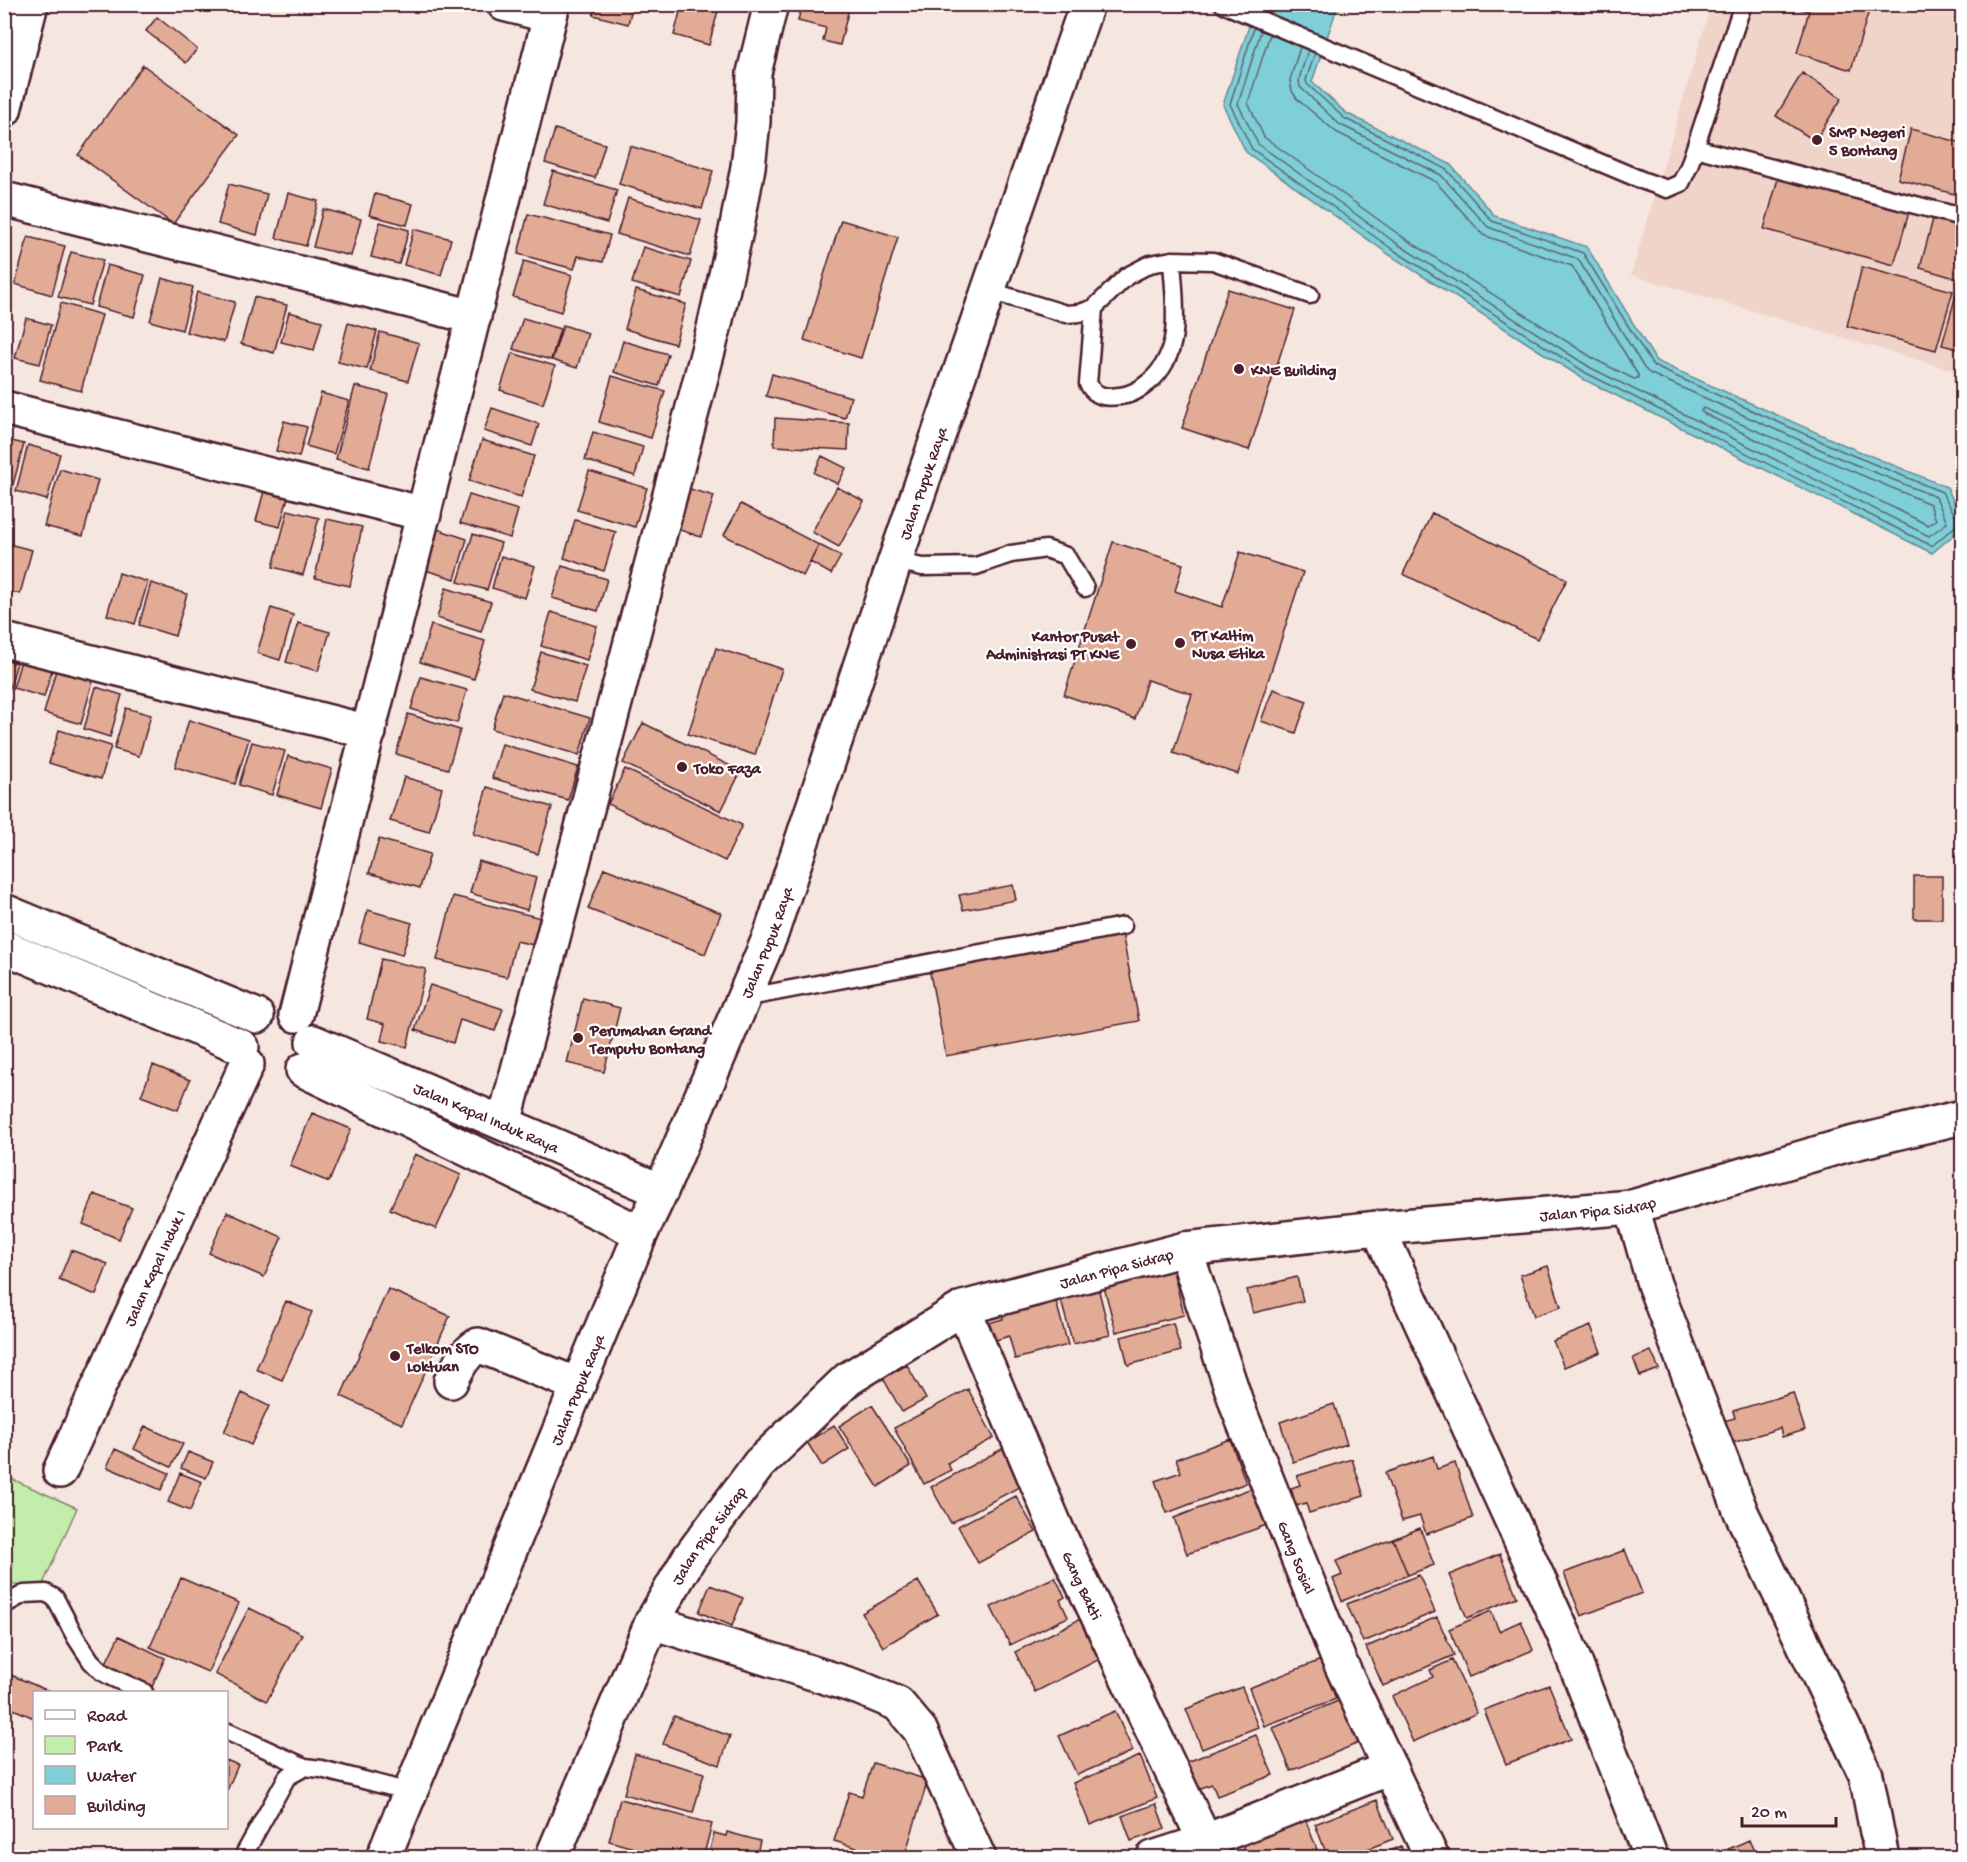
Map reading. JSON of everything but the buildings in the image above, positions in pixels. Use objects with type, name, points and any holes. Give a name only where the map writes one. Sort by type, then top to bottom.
[{"type":"street","points":[[4,110],[12,53],[31,4]]},
{"type":"street","points":[[4,947],[244,1055],[258,1075],[274,1080],[289,1078],[304,1042],[369,732],[552,10],[504,4]]},
{"type":"street","points":[[504,1123],[714,328],[748,167],[753,122],[754,73],[771,4]]},
{"type":"street","name":"Jalan Pupuk Raya","points":[[383,1857],[641,1233],[771,934],[987,290],[1087,4]]},
{"type":"street","points":[[4,199],[474,317]]},
{"type":"street","points":[[4,408],[424,514]]},
{"type":"street","points":[[4,640],[369,732]]},
{"type":"street","points":[[4,911],[257,1016],[276,1010],[304,1042],[641,1233]]},
{"type":"street","points":[[244,1055],[257,1016]]},
{"type":"street","name":"Jalan Kapal Induk Raya","points":[[304,1042],[504,1123],[661,1191]]},
{"type":"street","name":"Jalan Kapal Induk I","points":[[60,1471],[244,1055]]},
{"type":"street","name":"Jalan Pipa Sidrap","points":[[557,1856],[652,1622],[689,1558],[759,1464],[848,1378],[963,1308],[1185,1249],[1377,1228],[1632,1207],[1846,1145],[1962,1117]]},
{"type":"street","points":[[1632,1207],[1654,1284],[1741,1512],[1866,1775],[1882,1857]]},
{"type":"street","points":[[1377,1228],[1565,1637],[1651,1857]]},
{"type":"street","name":"Gang Sosial","points":[[1185,1249],[1239,1408],[1338,1658],[1432,1857]]},
{"type":"street","name":"Gang Bakti","points":[[963,1308],[1057,1530],[1210,1849]]},
{"type":"street","points":[[451,1381],[463,1358],[478,1345],[578,1385]]},
{"type":"street","points":[[652,1622],[860,1688],[898,1704],[920,1730],[979,1857]]},
{"type":"street","points":[[1154,1857],[1210,1849],[1390,1768]]},
{"type":"lane","points":[[1222,4],[1667,189],[1681,183],[1743,4]]},
{"type":"lane","points":[[1695,148],[1962,217]]},
{"type":"lane","points":[[987,290],[1066,314],[1080,313],[1094,308],[1127,276],[1150,264],[1172,260],[1213,261],[1310,295]]},
{"type":"lane","points":[[1094,308],[1088,384],[1094,393],[1104,398],[1123,396],[1142,388],[1159,373],[1170,351],[1175,328],[1172,260]]},
{"type":"lane","points":[[895,561],[922,567],[976,566],[1011,554],[1046,549],[1066,556],[1085,588]]},
{"type":"lane","points":[[744,998],[1123,926]]},
{"type":"lane","points":[[4,1605],[24,1594],[46,1593],[55,1598],[91,1661],[108,1675],[142,1691]]},
{"type":"lane","points":[[228,1732],[304,1767],[321,1769],[410,1792]]},
{"type":"lane","points":[[242,1857],[287,1777],[304,1767]]},
{"type":"shaded area","name":"SMP Negeri 5 Bontang","points":[[1711,5],[1962,5],[1962,373],[1631,275]]},
{"type":"green space","points":[[5,1476],[77,1508],[38,1595],[5,1580]]},
{"type":"water","points":[[1256,5],[1341,5],[1336,11],[1312,82],[1346,113],[1450,164],[1495,216],[1587,247],[1656,361],[1849,447],[1947,487],[1962,520],[1962,528],[1932,553],[1585,380],[1388,254],[1246,152],[1223,105]]},
{"type":"place","name":"SMP Negeri 5 Bontang","points":[[1817,140]]},
{"type":"place","name":"KNE Building","points":[[1239,369]]},
{"type":"place","name":"PT Kaltim Nusa Etika","points":[[1180,643]]},
{"type":"place","name":"Kantor Pusat Administrasi PT KNE","points":[[1131,644]]},
{"type":"place","name":"Toko Faza","points":[[682,767]]},
{"type":"place","name":"Perumahan Grand Temputu Bontang","points":[[578,1038]]},
{"type":"place","name":"Telkom STO Loktuan","points":[[395,1356]]}]
